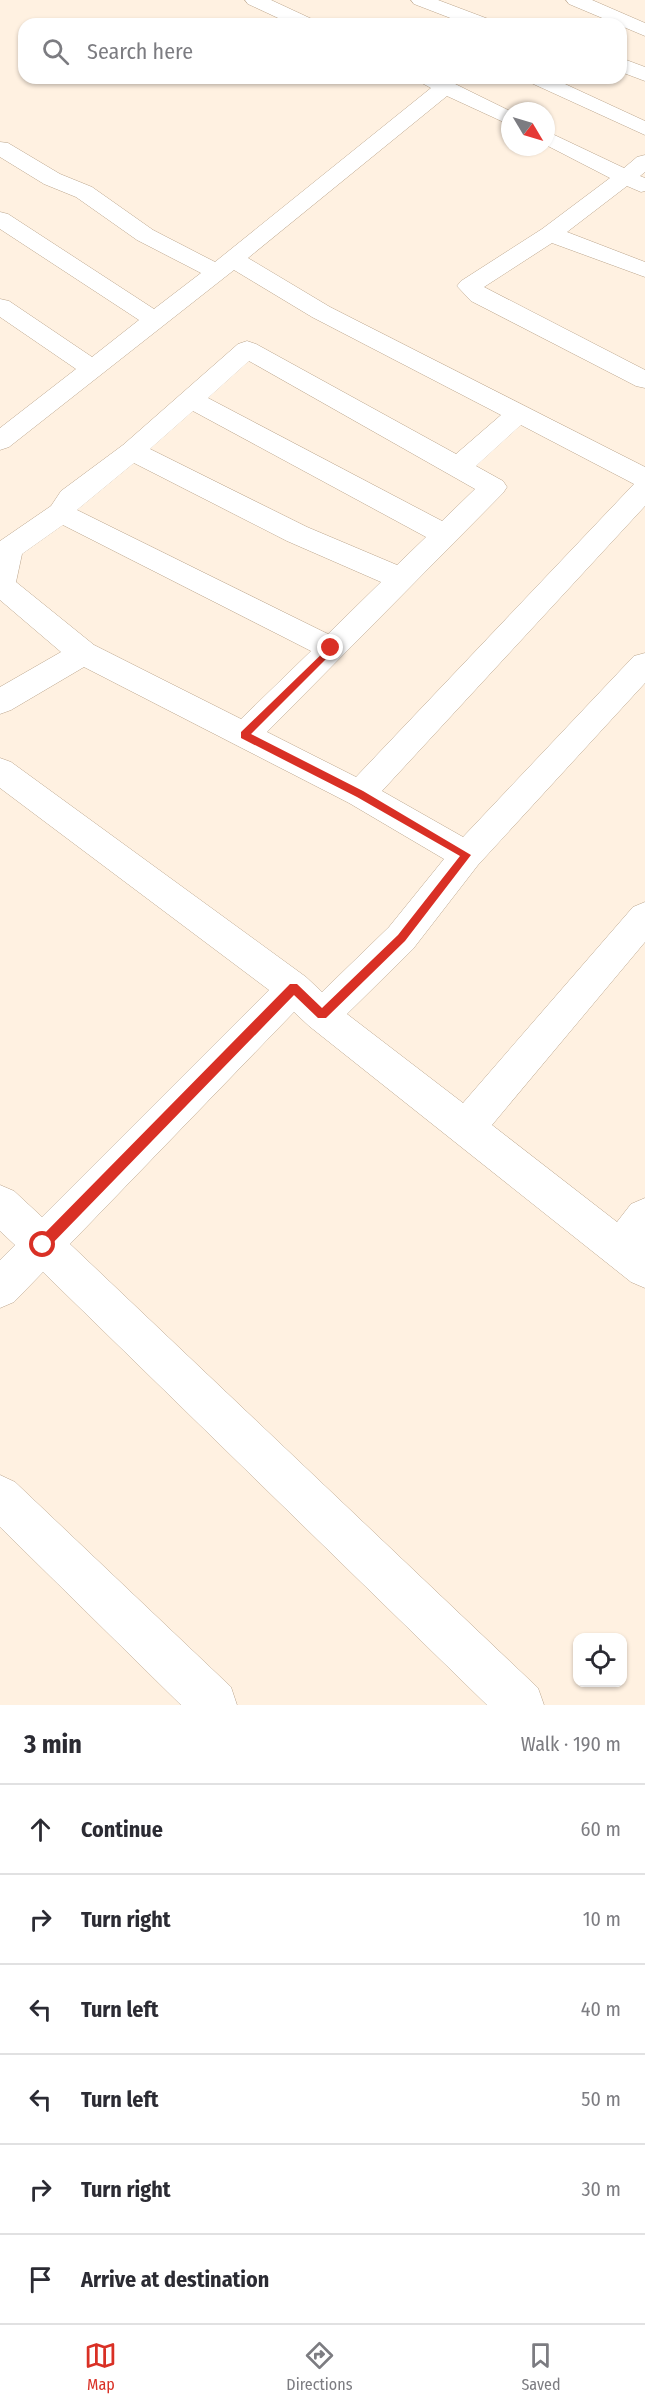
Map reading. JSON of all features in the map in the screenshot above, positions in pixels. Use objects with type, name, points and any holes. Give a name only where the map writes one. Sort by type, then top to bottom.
[{"type":"street","points":[[255,0],[294,18]]},
{"type":"street","points":[[421,0],[468,18]]},
{"type":"street","points":[[576,0],[617,18]]},
{"type":"street","points":[[627,22],[645,30]]},
{"type":"street","points":[[627,67],[645,75]]},
{"type":"street","points":[[3,434],[93,369],[225,265],[435,84]]},
{"type":"street","points":[[441,84],[501,114]]},
{"type":"street","points":[[549,84],[645,129]]},
{"type":"street","points":[[555,142],[635,182]]},
{"type":"street","points":[[0,148],[52,179],[84,192],[145,235],[225,265],[645,478]]},
{"type":"street","points":[[645,162],[635,182],[469,286],[479,297],[645,380]]},
{"type":"street","points":[[0,219],[155,320]]},
{"type":"street","points":[[550,234],[645,270]]},
{"type":"street","points":[[0,306],[93,369]]},
{"type":"street","points":[[244,735],[493,487],[247,349],[132,451],[71,498],[61,513],[9,549],[1,585],[83,653],[244,735],[360,794],[466,855]]},
{"type":"street","points":[[190,399],[445,535]]},
{"type":"street","points":[[458,467],[519,413]]},
{"type":"street","points":[[132,451],[297,534],[402,579]]},
{"type":"street","points":[[360,794],[645,489]]},
{"type":"street","points":[[61,513],[331,648]]},
{"type":"street","points":[[0,702],[83,653]]},
{"type":"street","points":[[322,1015],[401,938],[466,855],[645,664]]},
{"type":"street","points":[[0,771],[294,988],[322,1015],[633,1258],[645,1217]]},
{"type":"street","points":[[466,1127],[645,917]]},
{"type":"street","points":[[0,1288],[294,988]]},
{"type":"street","points":[[0,1204],[521,1705]]},
{"type":"street","points":[[0,1497],[214,1704]]},
{"type":"route","points":[[43,1245],[294,988],[322,1015],[401,938],[466,855],[360,794],[244,735],[331,648]]}]
